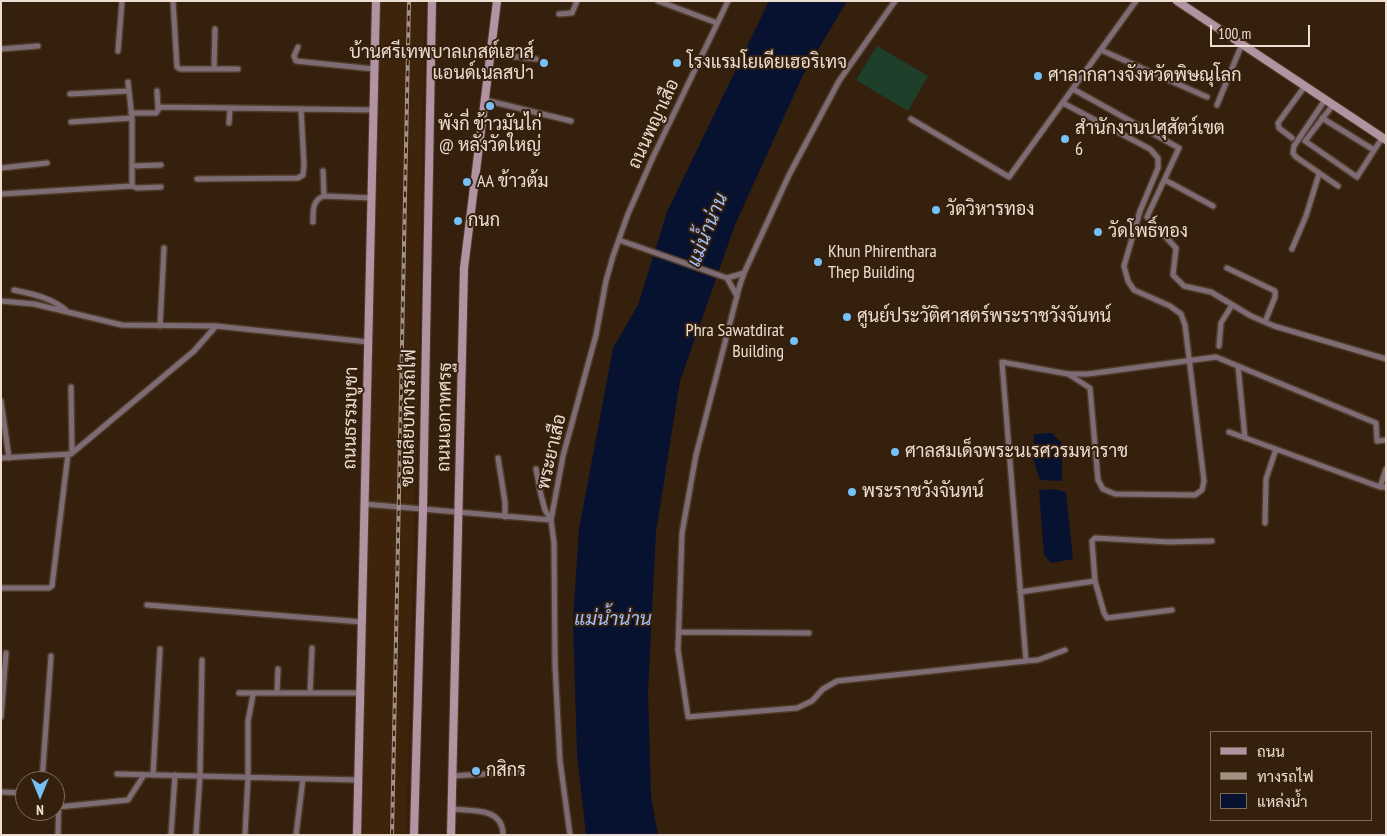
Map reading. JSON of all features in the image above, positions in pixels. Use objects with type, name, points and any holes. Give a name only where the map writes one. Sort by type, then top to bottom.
[{"type":"main road","name":"ถนนธรรมบูชา","points":[[357,835],[376,1]]},
{"type":"main road","name":"ซอยเลียบทางรถไฟ","points":[[414,835],[423,508],[432,1]]},
{"type":"main road","name":"ถนนเอกาทศรฐ","points":[[451,835],[464,268],[497,1]]},
{"type":"main road","points":[[1177,1],[1384,139]]},
{"type":"street","points":[[118,51],[122,1]]},
{"type":"street","points":[[173,1],[176,67],[180,69],[238,69]]},
{"type":"street","points":[[559,14],[572,13],[576,1]]},
{"type":"street","points":[[658,1],[717,23]]},
{"type":"street","name":"ถนนพญาเสือ","points":[[602,299],[619,240],[655,153],[728,1]]},
{"type":"street","points":[[895,1],[839,80],[789,175],[744,273],[737,296],[696,455],[682,533],[678,650],[688,717],[797,708],[812,701],[823,689],[837,681],[1038,660],[1065,650]]},
{"type":"street","points":[[911,120],[1009,177],[1136,1]]},
{"type":"street","points":[[214,69],[215,29]]},
{"type":"street","points":[[1218,105],[1242,44]]},
{"type":"street","points":[[1,49],[38,46]]},
{"type":"street","points":[[298,47],[294,56],[296,61],[374,69]]},
{"type":"street","points":[[1101,50],[1206,97]]},
{"type":"street","points":[[491,54],[536,59]]},
{"type":"street","points":[[128,82],[132,115],[132,186]]},
{"type":"street","points":[[1292,138],[1279,128],[1278,124],[1305,86]]},
{"type":"street","points":[[1072,90],[1179,148],[1147,217],[1176,248],[1173,275],[1184,286],[1211,292],[1274,326],[1386,359]]},
{"type":"street","points":[[70,94],[130,91]]},
{"type":"street","points":[[157,91],[158,110]]},
{"type":"street","points":[[485,100],[571,121]]},
{"type":"street","points":[[1325,100],[1294,146],[1293,151],[1296,157],[1338,186]]},
{"type":"street","points":[[1063,103],[1150,149],[1158,158],[1158,168],[1140,210],[1124,266],[1128,281],[1134,290],[1170,306],[1181,314],[1185,325],[1204,481],[1202,490],[1196,495],[1115,494],[1103,489],[1098,480],[1090,388],[1068,374]]},
{"type":"street","points":[[1333,105],[1304,141],[1357,177],[1374,150],[1384,139]]},
{"type":"street","points":[[71,122],[156,113],[160,107],[373,110]]},
{"type":"street","points":[[230,108],[230,123]]},
{"type":"street","points":[[196,179],[301,177],[304,165],[300,109]]},
{"type":"street","points":[[1322,118],[1374,150]]},
{"type":"street","points":[[1,168],[47,163]]},
{"type":"street","points":[[132,166],[161,164]]},
{"type":"street","points":[[323,171],[324,196]]},
{"type":"street","points":[[1292,250],[1306,216],[1319,174]]},
{"type":"street","points":[[1165,180],[1213,206]]},
{"type":"street","points":[[1,194],[132,186],[137,188],[161,187]]},
{"type":"street","points":[[313,222],[315,204],[319,198],[324,196],[372,198]]},
{"type":"street","points":[[619,240],[727,278],[744,273]]},
{"type":"street","points":[[160,326],[164,248]]},
{"type":"street","points":[[1227,268],[1276,291],[1276,297],[1265,322]]},
{"type":"street","points":[[727,278],[737,296]]},
{"type":"street","points":[[14,290],[34,294],[55,302],[68,312]]},
{"type":"street","name":"พระยาเสือ","points":[[551,520],[563,456],[596,335],[602,299]]},
{"type":"street","points":[[1,301],[34,304],[122,325],[216,326],[368,342]]},
{"type":"street","points":[[1219,346],[1221,323],[1232,305]]},
{"type":"street","points":[[1,458],[70,453],[194,351],[216,326]]},
{"type":"street","points":[[1026,661],[1002,362],[1068,374],[1088,374],[1216,357],[1376,423],[1376,441],[1386,440]]},
{"type":"street","points":[[1238,366],[1244,438]]},
{"type":"street","points":[[1,588],[49,588],[52,586],[70,453],[71,387]]},
{"type":"street","points":[[1,401],[9,458]]},
{"type":"street","points":[[1229,432],[1383,487],[1386,469]]},
{"type":"street","points":[[1266,523],[1266,479],[1276,449]]},
{"type":"street","points":[[498,458],[505,502],[505,517]]},
{"type":"street","points":[[536,469],[545,510],[551,520],[554,543],[555,665],[560,761],[570,835]]},
{"type":"street","points":[[364,504],[551,520]]},
{"type":"street","points":[[1172,610],[1107,618],[1094,581],[1092,541],[1095,538],[1169,542],[1212,541]]},
{"type":"street","points":[[1020,592],[1094,581]]},
{"type":"street","points":[[147,605],[362,622]]},
{"type":"street","points":[[679,632],[809,633]]},
{"type":"street","points":[[310,692],[312,648]]},
{"type":"street","points":[[153,775],[160,650]]},
{"type":"street","points":[[1,717],[6,653]]},
{"type":"street","points":[[43,771],[51,656]]},
{"type":"street","points":[[196,835],[200,776],[202,660]]},
{"type":"street","points":[[277,693],[278,668]]},
{"type":"street","points":[[239,692],[361,692]]},
{"type":"street","points":[[245,835],[248,721],[252,698],[256,692]]},
{"type":"street","points":[[452,776],[520,772]]},
{"type":"street","points":[[117,774],[358,780]]},
{"type":"street","points":[[65,806],[128,800],[144,775]]},
{"type":"street","points":[[171,835],[175,776]]},
{"type":"street","points":[[296,835],[303,779]]},
{"type":"street","points":[[1,792],[15,793]]},
{"type":"street","points":[[452,810],[487,813],[496,816],[500,821],[503,835]]},
{"type":"street","points":[[58,821],[58,835]]},
{"type":"shaded area","points":[[381,1],[425,1],[419,351],[406,835],[362,835]]},
{"type":"green space","points":[[877,46],[928,76],[908,111],[856,80]]},
{"type":"water","name":"แม่น้ำน่าน","points":[[769,1],[847,1],[802,77],[735,225],[680,381],[656,532],[648,692],[651,797],[658,835],[586,835],[577,754],[573,620],[579,529],[613,348],[638,305],[667,212]]},
{"type":"water","points":[[1052,433],[1062,444],[1062,481],[1040,480],[1033,459],[1034,434]]},
{"type":"water","points":[[1052,489],[1066,492],[1073,559],[1051,563],[1044,555],[1039,490]]},
{"type":"railway","points":[[392,835],[409,1]]},
{"type":"place","name":"บ้านศรีเทพบาลเกสต์เฮาส์ แอนด์เนลสปา","points":[[544,63]]},
{"type":"place","name":"โรงแรมโยเดียเฮอริเทจ","points":[[677,63]]},
{"type":"place","name":"ศาลากลางจังหวัดพิษณุโลก","points":[[1038,76]]},
{"type":"place","name":"พังกี่ ข้าวมันไก่ @ หลังวัดใหญ่","points":[[490,106]]},
{"type":"place","name":"สำนักงานปศุสัตว์เขต 6","points":[[1065,139]]},
{"type":"place","name":"AA ข้าวต้ม","points":[[467,182]]},
{"type":"place","name":"วัดวิหารทอง","points":[[936,210]]},
{"type":"place","name":"กนก","points":[[458,221]]},
{"type":"place","name":"วัดโพธิ์ทอง","points":[[1098,232]]},
{"type":"place","name":"Khun Phirenthara Thep Building","points":[[818,262]]},
{"type":"place","name":"ศูนย์ประวัติศาสตร์พระราชวังจันทน์","points":[[847,317]]},
{"type":"place","name":"Phra Sawatdirat Building","points":[[794,341]]},
{"type":"place","name":"ศาลสมเด็จพระนเรศวรมหาราช","points":[[895,452]]},
{"type":"place","name":"พระราชวังจันทน์","points":[[852,492]]},
{"type":"place","name":"กสิกร","points":[[476,771]]}]
